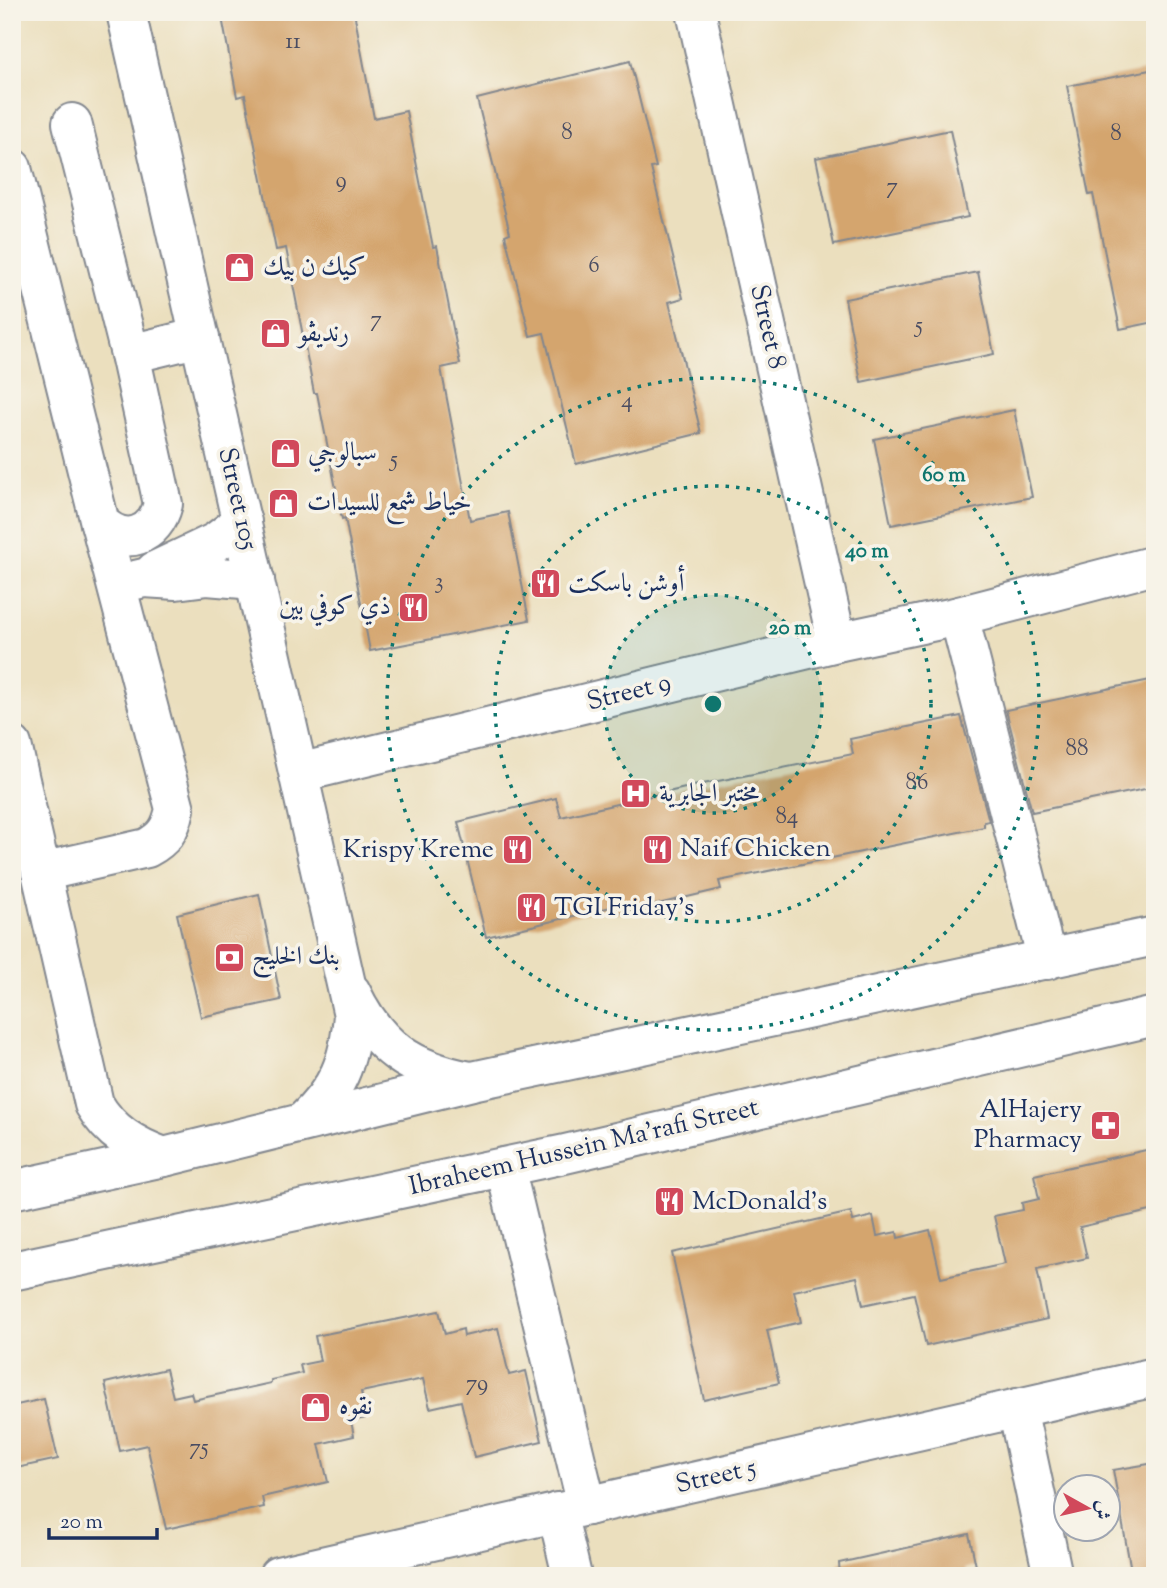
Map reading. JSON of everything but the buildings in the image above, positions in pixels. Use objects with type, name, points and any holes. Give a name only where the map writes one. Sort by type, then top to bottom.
[{"type":"street","name":"Street 105","points":[[126,12],[353,1015],[351,1046],[341,1075],[325,1101],[303,1122]]},
{"type":"street","name":"Street 8","points":[[696,12],[837,642]]},
{"type":"street","points":[[72,123],[130,354],[163,504],[156,523],[138,535],[117,535],[100,523]]},
{"type":"street","points":[[12,168],[100,523],[131,581],[175,810],[167,833],[146,848],[41,872]]},
{"type":"street","points":[[130,354],[200,337]]},
{"type":"street","points":[[131,581],[216,542],[242,522]]},
{"type":"street","name":"Street 9","points":[[299,773],[837,642],[959,616],[1155,565]]},
{"type":"street","points":[[131,581],[224,576],[255,580]]},
{"type":"street","points":[[959,616],[1047,960]]},
{"type":"street","points":[[12,745],[94,1104],[101,1117],[122,1136],[147,1151],[164,1157]]},
{"type":"street","points":[[12,1190],[164,1157],[472,1081],[1155,936]]},
{"type":"street","name":"Street 105","points":[[348,985],[362,1016],[383,1041],[409,1062],[440,1075],[472,1081]]},
{"type":"street","name":"Ibraheem Hussein Ma'rafi Street","points":[[12,1271],[505,1167],[1155,1016]]},
{"type":"street","points":[[505,1167],[572,1509],[572,1576]]},
{"type":"street","name":"Street 5","points":[[278,1576],[1155,1377]]},
{"type":"street","points":[[1017,1408],[1053,1576]]},
{"type":"place","name":"كيك ن بيك","points":[[240,268]]},
{"type":"place","name":"رنديڤو","points":[[275,334]]},
{"type":"place","name":"سبالوجي","points":[[285,453]]},
{"type":"place","name":"خياط شمع للسيدات","points":[[284,503]]},
{"type":"place","name":"أوشن باسكت","points":[[545,584]]},
{"type":"place","name":"ذي كوفي بين","points":[[414,607]]},
{"type":"place","name":"مختبر الجابرية","points":[[636,794]]},
{"type":"place","name":"Naif Chicken","points":[[657,849]]},
{"type":"place","name":"Krispy Kreme","points":[[517,850]]},
{"type":"place","name":"TGI Friday's","points":[[531,908]]},
{"type":"place","name":"بنك الخليج","points":[[229,957]]},
{"type":"place","name":"AlHajery Pharmacy","points":[[1105,1125]]},
{"type":"place","name":"McDonald's","points":[[669,1202]]},
{"type":"place","name":"نقوه","points":[[316,1407]]}]
